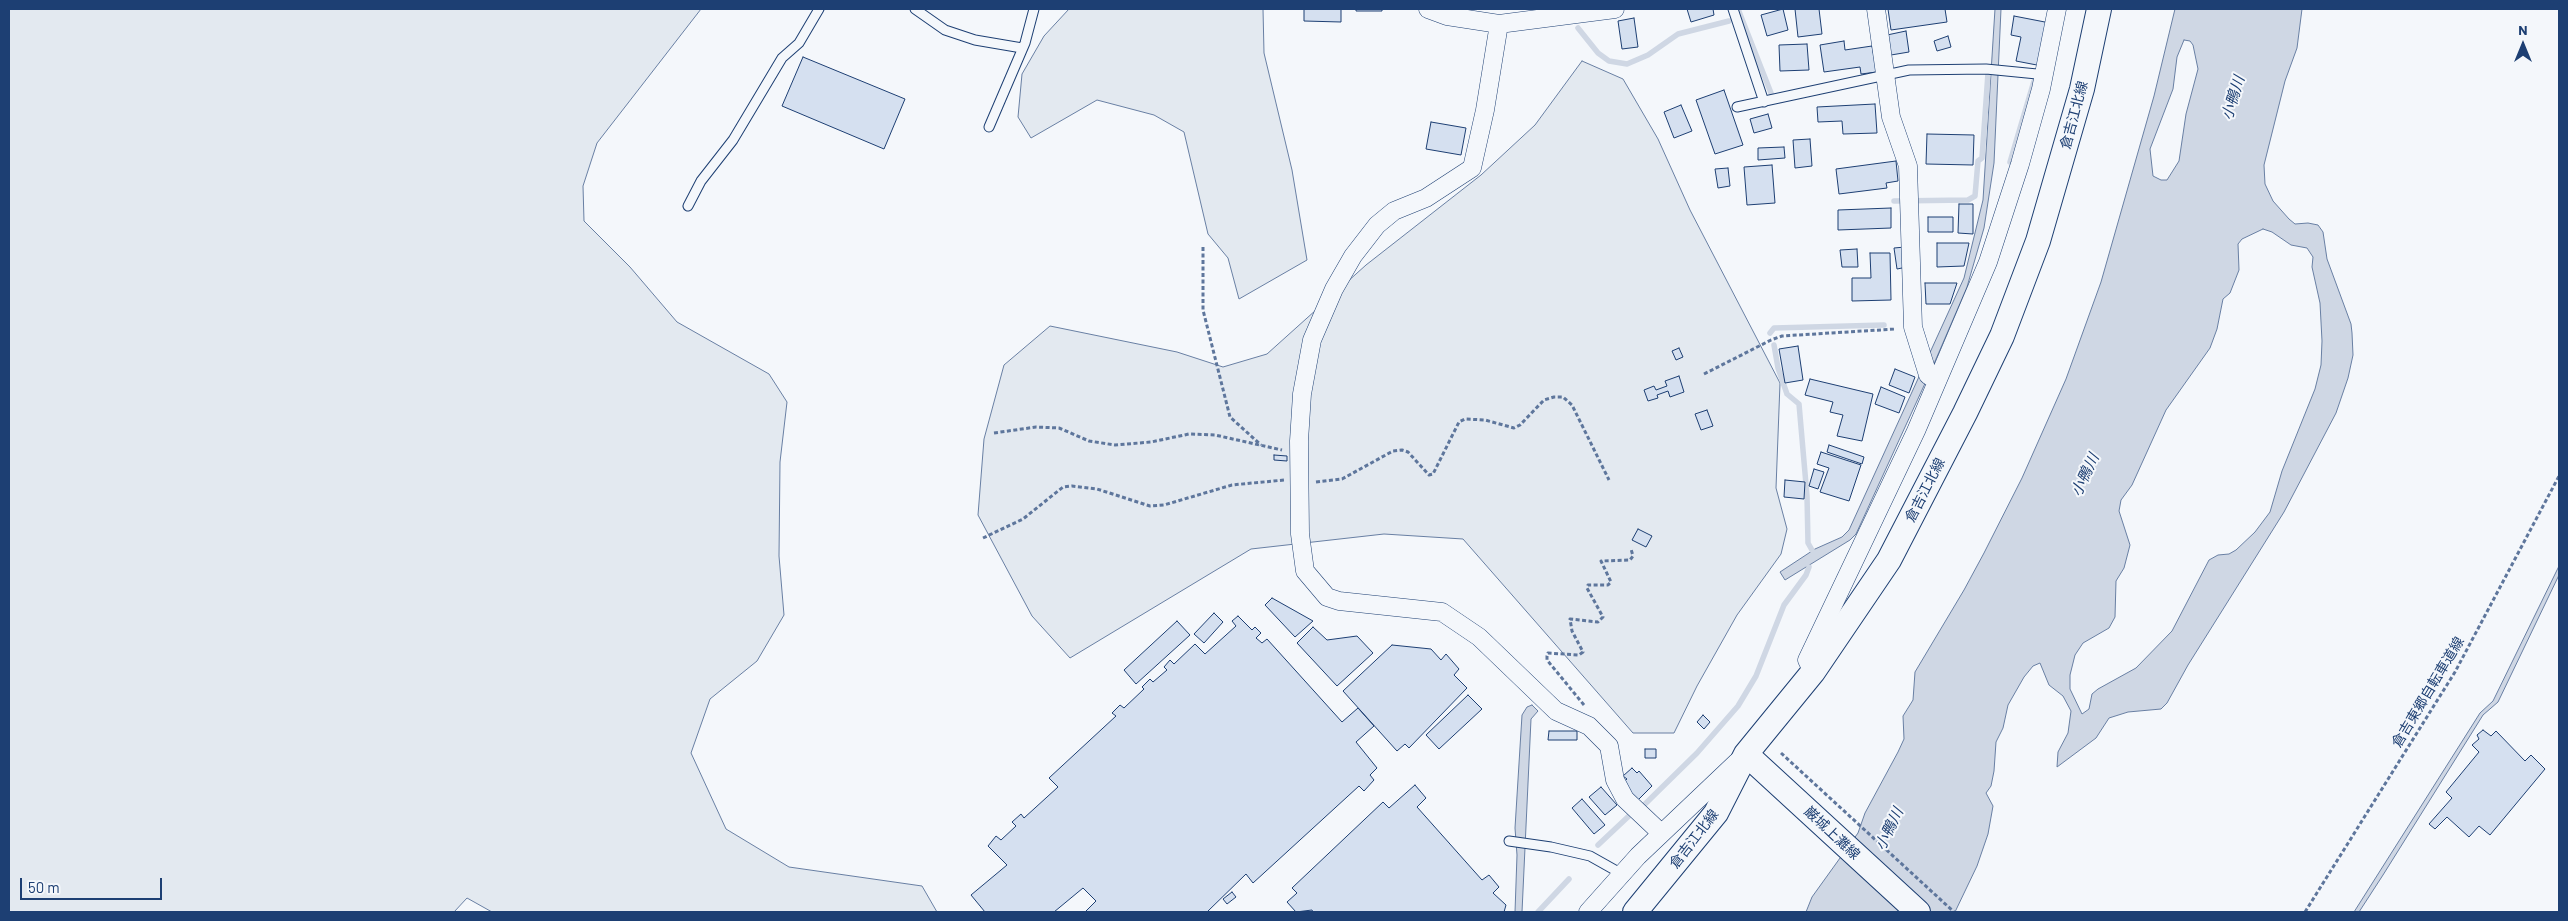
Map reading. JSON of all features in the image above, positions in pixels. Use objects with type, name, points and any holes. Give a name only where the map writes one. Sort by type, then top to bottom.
[{"type":"main road","name":"倉吉江北線","points":[[1635,912],[1716,814],[1746,754],[1813,672],[1889,560],[1965,413],[2002,336],[2038,241],[2082,89],[2099,9]]},
{"type":"main road","name":"巌城上灘線","points":[[1746,754],[1918,912]]},
{"type":"street","points":[[1428,9],[1447,16],[1499,24],[1616,9]]},
{"type":"street","points":[[1876,9],[1891,117],[1908,166],[1913,327],[1928,375],[1937,381]]},
{"type":"street","points":[[1813,672],[1808,660],[1937,381],[1988,262],[2020,164],[2040,89],[2057,9]]},
{"type":"street","points":[[1499,24],[1485,110],[1472,168],[1426,198],[1394,211],[1377,225],[1353,256],[1326,304],[1312,340],[1302,394],[1300,454],[1300,534],[1305,571],[1327,597],[1356,604],[1442,612],[1478,637],[1556,711],[1589,726],[1609,746],[1615,780],[1625,799],[1662,834]]},
{"type":"street","points":[[1588,912],[1662,834],[1746,754]]},
{"type":"lane","points":[[688,206],[701,181],[733,140],[782,58],[799,43],[819,9]]},
{"type":"lane","points":[[915,9],[945,30],[974,40],[1022,48]]},
{"type":"lane","points":[[989,127],[1022,48],[1034,9]]},
{"type":"lane","points":[[1733,9],[1764,102]]},
{"type":"lane","points":[[1737,107],[1909,70],[1950,68],[2037,74]]},
{"type":"lane","points":[[1509,841],[1551,847],[1590,856],[1622,874]]},
{"type":"path","points":[[1203,247],[1203,310],[1230,417],[1262,446]]},
{"type":"path","points":[[1704,374],[1763,343],[1782,336],[1868,333],[1913,327]]},
{"type":"path","points":[[983,538],[1023,519],[1063,487],[1097,489],[1150,506],[1164,505],[1232,486],[1342,479],[1393,451],[1402,450],[1430,475],[1433,474],[1458,422],[1465,419],[1485,420],[1514,428],[1520,426],[1544,400],[1554,397],[1563,397],[1572,404],[1610,480]]},
{"type":"path","points":[[994,433],[1036,427],[1059,428],[1089,441],[1115,446],[1151,442],[1189,434],[1215,435],[1300,454]]},
{"type":"path","name":"倉吉東郷自転車道線","points":[[2305,912],[2455,672],[2559,476]]},
{"type":"path","points":[[1581,722],[1585,708],[1583,701],[1547,660],[1547,656],[1548,653],[1579,655],[1583,652],[1572,631],[1570,619],[1598,622],[1603,617],[1587,588],[1588,585],[1608,585],[1610,582],[1601,561],[1630,560],[1633,556],[1630,549]]},
{"type":"path","points":[[1782,754],[1954,912]]},
{"type":"shaded area","points":[[9,9],[701,9],[597,143],[583,186],[584,221],[630,267],[677,322],[769,374],[787,402],[780,462],[779,556],[784,615],[757,661],[710,699],[691,753],[726,829],[789,867],[922,886],[937,912],[492,912],[467,898],[454,912],[9,912]]},
{"type":"shaded area","points":[[1069,9],[1263,9],[1264,53],[1292,170],[1307,260],[1239,299],[1228,258],[1208,234],[1184,132],[1154,115],[1097,100],[1031,138],[1018,117],[1022,74],[1044,36]]},
{"type":"shaded area","points":[[1582,61],[1623,79],[1658,139],[1690,210],[1780,383],[1776,488],[1787,529],[1781,554],[1737,615],[1697,686],[1674,733],[1633,733],[1463,539],[1384,534],[1251,549],[1070,658],[1032,616],[978,515],[984,439],[1004,365],[1050,326],[1177,352],[1223,367],[1267,354],[1366,265],[1481,175],[1535,125]]},
{"type":"water","points":[[1995,9],[2001,9],[1994,163],[1984,228],[1967,287],[1856,534],[1850,540],[1785,580],[1780,572],[1815,549],[1842,537],[1849,530],[1964,278],[1983,200]]},
{"type":"water","name":"小鴨川","points":[[2175,9],[2302,9],[2297,48],[2285,81],[2264,165],[2265,184],[2273,201],[2295,224],[2308,223],[2318,225],[2323,232],[2327,259],[2351,324],[2352,333],[2353,355],[2348,378],[2336,413],[2284,512],[2188,665],[2167,703],[2161,709],[2128,712],[2109,718],[2096,738],[2057,767],[2058,752],[2068,733],[2071,711],[2063,696],[2049,685],[2040,663],[2033,666],[2024,677],[2008,705],[2003,728],[1996,742],[1994,771],[1991,786],[1986,793],[1993,806],[1988,834],[1977,866],[1955,912],[1806,912],[1812,897],[1858,833],[1865,813],[1898,752],[1904,739],[1903,716],[1913,700],[1915,672],[1984,553],[2022,478],[2066,379],[2101,282],[2154,96]],"holes":[[[2184,40],[2190,41],[2193,45],[2198,69],[2186,114],[2179,161],[2167,180],[2161,180],[2153,176],[2150,149],[2173,89],[2177,57]],[[2263,229],[2272,232],[2291,245],[2307,248],[2313,257],[2312,267],[2320,303],[2322,341],[2321,365],[2315,389],[2282,471],[2270,512],[2255,532],[2236,550],[2229,554],[2218,555],[2209,560],[2172,631],[2136,668],[2092,694],[2089,709],[2082,714],[2070,689],[2070,675],[2075,655],[2083,643],[2109,628],[2115,617],[2116,581],[2124,568],[2130,545],[2119,511],[2121,500],[2132,485],[2166,410],[2210,348],[2217,329],[2223,299],[2230,293],[2239,270],[2238,244],[2242,239]]]},
{"type":"water","points":[[2559,566],[2559,575],[2498,702],[2483,715],[2359,912],[2354,912],[2480,713],[2493,701]]},
{"type":"water","points":[[1532,705],[1538,711],[1531,719],[1522,912],[1515,912],[1517,855],[1515,828],[1522,715],[1527,707]]},
{"type":"building","points":[[1304,9],[1341,9],[1341,22],[1304,21]]},
{"type":"building","points":[[1356,9],[1382,9],[1382,11],[1356,11]]},
{"type":"building","points":[[1687,9],[1713,9],[1714,15],[1691,22]]},
{"type":"building","points":[[1783,9],[1788,30],[1767,36],[1761,15]]},
{"type":"building","points":[[1795,9],[1819,9],[1822,34],[1798,37]]},
{"type":"building","points":[[1888,9],[1945,9],[1947,22],[1891,30]]},
{"type":"building","points":[[2014,16],[2050,23],[2042,66],[2016,61],[2021,37],[2011,35]]},
{"type":"building","points":[[1634,18],[1638,47],[1622,49],[1618,21]]},
{"type":"building","points":[[1906,31],[1909,52],[1891,55],[1887,35]]},
{"type":"building","points":[[1948,36],[1951,47],[1937,51],[1934,41]]},
{"type":"building","points":[[1844,41],[1845,50],[1872,46],[1877,72],[1861,74],[1860,67],[1824,72],[1820,45]]},
{"type":"building","points":[[1807,44],[1809,70],[1780,71],[1779,45]]},
{"type":"building","points":[[803,57],[905,99],[884,149],[782,106]]},
{"type":"building","points":[[1724,90],[1743,145],[1715,154],[1696,100]]},
{"type":"building","points":[[1875,104],[1877,133],[1843,134],[1842,121],[1818,122],[1817,107]]},
{"type":"building","points":[[1681,105],[1692,131],[1674,138],[1664,112]]},
{"type":"building","points":[[1768,114],[1772,128],[1754,133],[1750,119]]},
{"type":"building","points":[[1431,122],[1466,128],[1461,155],[1426,149]]},
{"type":"building","points":[[1927,134],[1974,135],[1973,165],[1926,164]]},
{"type":"building","points":[[1810,139],[1812,166],[1795,168],[1793,140]]},
{"type":"building","points":[[1784,147],[1785,158],[1758,160],[1758,148]]},
{"type":"building","points":[[1896,161],[1898,181],[1886,183],[1887,188],[1839,194],[1836,169]]},
{"type":"building","points":[[1772,165],[1775,203],[1747,205],[1744,167]]},
{"type":"building","points":[[1728,168],[1730,186],[1718,188],[1715,169]]},
{"type":"building","points":[[1959,204],[1973,204],[1973,234],[1958,233]]},
{"type":"building","points":[[1891,208],[1891,228],[1838,230],[1838,210]]},
{"type":"building","points":[[1928,217],[1953,217],[1953,232],[1928,232]]},
{"type":"building","points":[[1937,243],[1969,243],[1964,266],[1937,267]]},
{"type":"building","points":[[1905,247],[1907,267],[1897,269],[1894,248]]},
{"type":"building","points":[[1857,249],[1858,267],[1842,267],[1840,250]]},
{"type":"building","points":[[1870,253],[1890,253],[1891,300],[1852,301],[1852,278],[1871,278]]},
{"type":"building","points":[[1925,283],[1957,283],[1950,304],[1926,304]]},
{"type":"building","points":[[1798,346],[1803,380],[1785,383],[1779,349]]},
{"type":"building","points":[[1679,348],[1683,357],[1676,360],[1672,351]]},
{"type":"building","points":[[1895,369],[1915,377],[1909,393],[1889,385]]},
{"type":"building","points":[[1679,376],[1684,392],[1670,397],[1668,391],[1657,395],[1658,398],[1648,401],[1644,390],[1654,386],[1656,390],[1667,386],[1665,381]]},
{"type":"building","points":[[1810,379],[1873,394],[1862,441],[1837,436],[1843,415],[1830,412],[1833,402],[1805,395]]},
{"type":"building","points":[[1881,387],[1905,397],[1899,413],[1875,404]]},
{"type":"building","points":[[1707,410],[1713,426],[1701,430],[1695,414]]},
{"type":"building","points":[[1829,445],[1864,457],[1862,464],[1827,452]]},
{"type":"building","points":[[1821,452],[1861,465],[1849,501],[1820,492],[1829,468],[1817,464]]},
{"type":"building","points":[[1274,455],[1287,456],[1287,461],[1274,460]]},
{"type":"building","points":[[1814,469],[1824,472],[1818,489],[1809,486]]},
{"type":"building","points":[[1785,480],[1805,482],[1804,499],[1784,497]]},
{"type":"building","points":[[1638,529],[1652,536],[1646,547],[1632,540]]},
{"type":"building","points":[[1272,598],[1313,621],[1295,637],[1265,605]]},
{"type":"building","points":[[1214,613],[1223,622],[1204,643],[1194,634]]},
{"type":"building","points":[[1238,616],[1252,630],[1255,627],[1261,633],[1256,638],[1262,643],[1267,639],[1342,722],[1358,708],[1374,726],[1356,742],[1377,768],[1370,775],[1374,780],[1364,791],[1359,786],[1253,883],[1246,874],[1207,912],[1085,912],[1096,901],[1083,888],[1054,912],[985,912],[971,895],[1007,865],[988,846],[996,836],[1001,840],[1016,826],[1012,822],[1021,814],[1024,818],[1058,787],[1049,778],[1116,716],[1112,713],[1120,705],[1124,708],[1144,689],[1142,687],[1150,679],[1153,682],[1167,670],[1164,667],[1170,660],[1174,664],[1195,644],[1205,654],[1236,626],[1232,621]]},
{"type":"building","points":[[1177,621],[1190,635],[1136,684],[1124,670]]},
{"type":"building","points":[[1313,627],[1327,640],[1357,636],[1373,653],[1337,686],[1297,643]]},
{"type":"building","points":[[1392,645],[1431,649],[1441,660],[1446,654],[1459,669],[1454,675],[1467,688],[1409,748],[1405,744],[1397,751],[1343,691]]},
{"type":"building","points":[[1468,695],[1482,709],[1439,749],[1426,735]]},
{"type":"building","points":[[1703,715],[1710,722],[1704,729],[1697,722]]},
{"type":"building","points":[[2483,730],[2491,736],[2496,731],[2525,761],[2531,755],[2545,769],[2490,835],[2479,826],[2469,837],[2447,817],[2435,829],[2429,824],[2452,798],[2446,792],[2479,752],[2472,745],[2479,739],[2477,735]]},
{"type":"building","points":[[1549,731],[1577,731],[1577,740],[1548,740]]},
{"type":"building","points":[[1645,749],[1656,749],[1656,758],[1645,758]]},
{"type":"building","points":[[1632,768],[1637,773],[1639,771],[1652,786],[1637,801],[1621,784],[1627,779],[1623,776]]},
{"type":"building","points":[[1415,785],[1426,798],[1417,807],[1482,880],[1489,875],[1499,887],[1493,893],[1506,905],[1504,912],[1313,912],[1312,910],[1296,912],[1287,902],[1297,893],[1292,888],[1383,802],[1389,808]]},
{"type":"building","points":[[1601,787],[1617,805],[1605,815],[1589,797]]},
{"type":"building","points":[[1582,799],[1605,825],[1594,834],[1572,808]]},
{"type":"building","points":[[1232,892],[1236,897],[1227,904],[1223,899]]},
{"type":"waterway","points":[[1738,9],[1771,93]]},
{"type":"waterway","points":[[1578,28],[1598,53],[1609,61],[1627,64],[1648,55],[1678,34],[1729,21]]},
{"type":"waterway","points":[[1894,201],[1968,200],[1975,196],[1978,161],[1982,158],[1988,73]]},
{"type":"waterway","points":[[2010,162],[2034,81]]},
{"type":"waterway","points":[[1770,333],[1774,328],[1884,325]]},
{"type":"waterway","points":[[1774,345],[1778,368],[1787,394],[1799,404],[1807,496],[1808,543],[1812,550]]},
{"type":"waterway","points":[[1643,806],[1697,753],[1738,706],[1756,676],[1784,605],[1806,575],[1809,567]]},
{"type":"waterway","points":[[1598,845],[1631,814]]},
{"type":"waterway","points":[[1538,912],[1569,879]]}]
